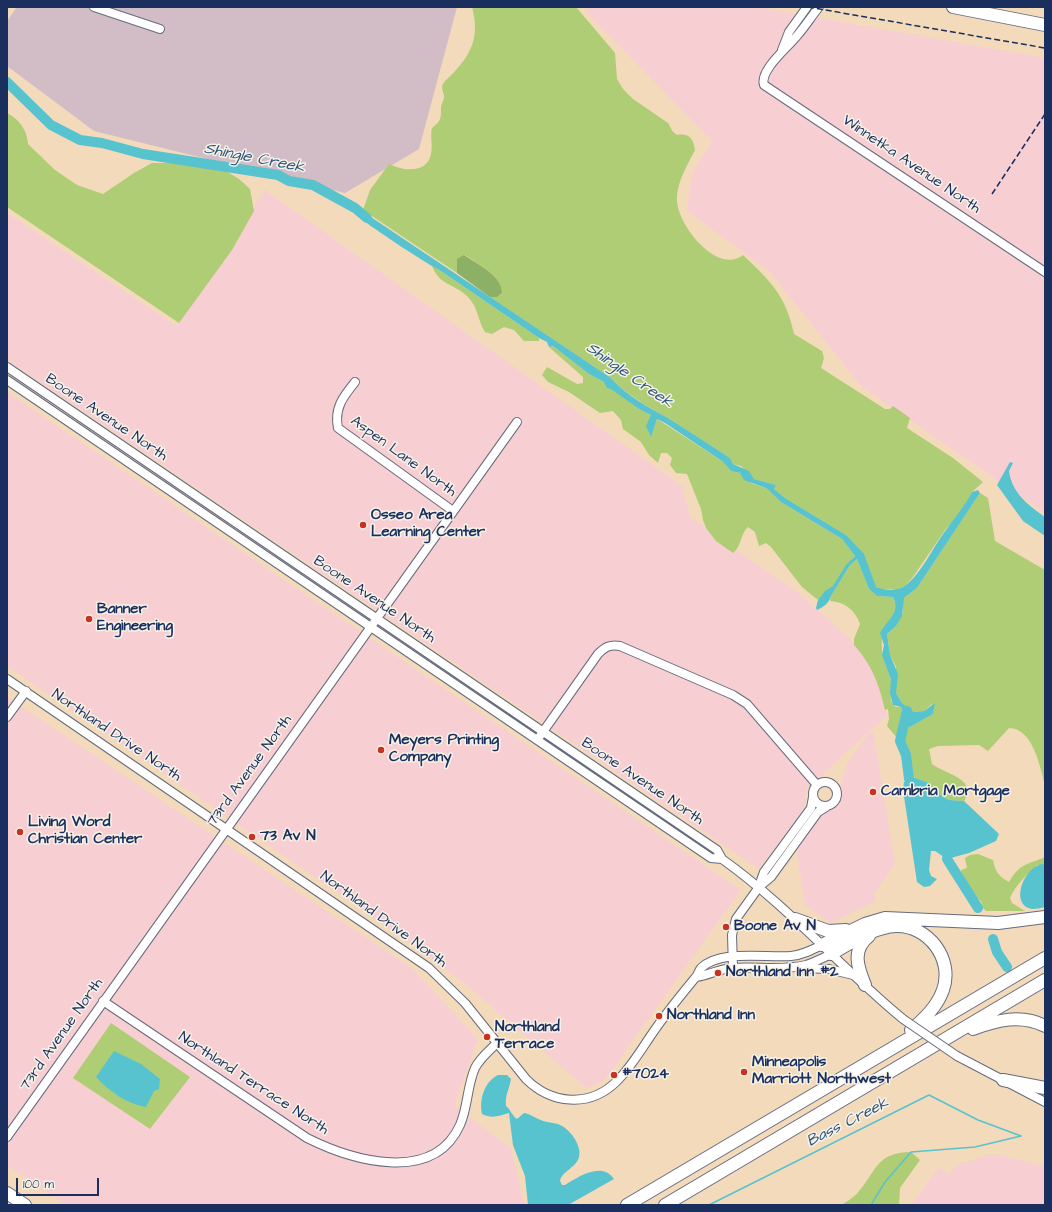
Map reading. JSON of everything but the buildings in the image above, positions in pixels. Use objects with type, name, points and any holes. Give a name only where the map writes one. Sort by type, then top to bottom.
[{"type":"highway","points":[[953,7],[1045,25]]},
{"type":"highway","points":[[822,945],[857,928],[879,919],[890,917],[998,922],[1045,917]]},
{"type":"highway","points":[[795,919],[828,931],[857,928]]},
{"type":"highway","points":[[831,954],[877,930],[902,926],[914,929],[927,937],[935,944],[943,959],[945,984],[940,998],[922,1021],[895,1043],[856,1069]]},
{"type":"highway","points":[[865,986],[857,965],[857,953],[865,939],[877,930]]},
{"type":"highway","points":[[627,1205],[1045,958]]},
{"type":"highway","points":[[667,1205],[1045,980]]},
{"type":"highway","points":[[939,1044],[981,1026],[1013,1019],[1029,1020],[1045,1026]]},
{"type":"highway","points":[[1003,1080],[1045,1088]]},
{"type":"highway","points":[[10,1195],[25,1205]]},
{"type":"highway","points":[[10,1195],[28,1205]]},
{"type":"highway","points":[[624,1205],[640,1198]]},
{"type":"street","points":[[94,7],[160,29]]},
{"type":"street","points":[[781,52],[789,32],[807,7]]},
{"type":"street","points":[[781,52],[796,38],[819,7]]},
{"type":"street","name":"Winnetka Avenue North","points":[[781,52],[764,75],[764,85],[1045,272]]},
{"type":"street","name":"Boone Avenue North","points":[[7,367],[717,850],[722,859],[759,887],[795,919],[854,976],[903,1018],[957,1056],[1045,1102]]},
{"type":"street","name":"Boone Avenue North","points":[[7,380],[711,858],[722,859]]},
{"type":"street","name":"Aspen Lane North","points":[[355,382],[338,406],[336,417],[338,428],[453,511]]},
{"type":"street","name":"73rd Avenue North","points":[[7,1137],[517,422]]},
{"type":"street","points":[[537,740],[598,654],[604,648],[613,645],[620,646],[740,699],[750,707],[772,731],[818,785]]},
{"type":"street","name":"Northland Drive North","points":[[7,679],[227,828],[429,968],[465,1003],[526,1079],[546,1094],[567,1100],[591,1097],[605,1091],[616,1081],[681,994],[696,977],[701,968],[720,959],[732,956],[792,956],[822,945]]},
{"type":"street","points":[[7,717],[26,691]]},
{"type":"street","points":[[733,968],[732,935],[734,924],[759,887],[764,872],[811,808],[814,790],[818,785],[828,783],[836,789],[837,794],[835,802],[818,812],[771,877],[759,887]]},
{"type":"street","points":[[813,797],[817,803],[826,806]]},
{"type":"street","points":[[794,967],[813,963],[831,954]]},
{"type":"street","points":[[696,977],[722,969],[794,967],[830,969],[854,976]]},
{"type":"street","name":"Northland Terrace North","points":[[103,1001],[307,1138],[340,1152],[383,1162],[395,1163],[420,1160],[434,1153],[449,1140],[456,1132],[464,1112],[476,1067],[482,1057],[497,1043]]},
{"type":"shaded area","points":[[17,7],[457,7],[419,149],[345,193],[94,131],[7,66],[7,21]]},
{"type":"shaded area","points":[[586,7],[757,7],[1045,58],[1045,513],[861,386],[769,271],[687,211],[692,173],[712,141],[588,14]]},
{"type":"shaded area","points":[[265,190],[682,486],[690,517],[801,595],[868,655],[887,715],[806,790],[805,807],[759,869],[7,360],[7,213],[175,325]]},
{"type":"shaded area","points":[[7,392],[741,890],[604,1081],[586,1088],[464,983],[408,941],[7,666]]},
{"type":"shaded area","points":[[7,697],[413,969],[478,1039],[454,1106],[511,1148],[524,1205],[66,1205],[7,1165]]},
{"type":"shaded area","points":[[870,732],[874,734],[895,864],[874,895],[876,901],[831,923],[805,905],[797,852],[803,839],[822,812],[834,808],[839,803],[840,788],[847,763]]},
{"type":"shaded area","points":[[988,1155],[999,1155],[1045,1166],[1045,1205],[911,1205],[938,1169],[941,1168],[949,1175],[957,1165]]},
{"type":"green space","points":[[472,7],[576,7],[615,53],[617,79],[623,89],[633,99],[668,123],[673,132],[677,135],[685,135],[692,139],[695,150],[681,178],[677,196],[678,207],[682,219],[699,243],[710,252],[721,258],[733,260],[743,255],[776,290],[791,320],[794,334],[822,351],[824,358],[821,368],[885,409],[890,409],[893,406],[910,418],[907,428],[953,458],[983,482],[972,492],[964,508],[945,530],[913,577],[905,586],[898,589],[882,589],[876,587],[846,535],[785,498],[774,489],[776,485],[754,479],[741,466],[733,464],[730,458],[638,400],[611,378],[490,297],[497,297],[502,293],[501,287],[494,276],[482,266],[465,255],[457,260],[457,273],[363,210],[370,190],[389,164],[401,168],[414,169],[425,165],[429,160],[432,151],[432,128],[441,117],[441,107],[444,99],[442,88],[443,85],[461,64],[471,49],[475,33]]},
{"type":"green space","points":[[7,113],[16,119],[22,126],[26,134],[28,144],[55,170],[77,185],[103,194],[152,163],[183,163],[226,171],[239,179],[250,189],[254,211],[232,250],[179,323],[7,207]]},
{"type":"green space","points":[[464,255],[482,266],[494,276],[501,287],[502,293],[497,297],[490,297],[457,273],[457,259]]},
{"type":"green space","points":[[432,266],[539,338],[539,341],[524,341],[514,330],[504,327],[492,334],[485,332],[471,300],[462,292],[443,281]]},
{"type":"green space","points":[[553,346],[589,374],[604,382],[639,409],[651,415],[651,436],[657,419],[722,461],[731,471],[740,473],[751,483],[766,488],[781,502],[842,539],[855,556],[834,585],[818,600],[802,587],[771,547],[766,543],[759,546],[755,532],[748,527],[745,530],[738,547],[733,553],[716,541],[706,528],[701,509],[687,474],[676,473],[670,465],[672,458],[667,453],[661,453],[658,463],[649,455],[641,442],[623,429],[621,420],[613,411],[600,413],[569,392],[548,382],[542,375],[547,367],[577,384],[583,383],[583,377],[549,347]]},
{"type":"green space","points":[[980,493],[988,498],[995,541],[1045,570],[1045,785],[1038,759],[1030,741],[1024,734],[1009,728],[988,751],[979,745],[938,746],[929,749],[932,764],[958,778],[964,782],[967,787],[967,794],[964,801],[949,800],[943,797],[927,782],[915,778],[911,774],[912,767],[903,741],[905,724],[910,727],[933,714],[932,704],[924,711],[914,712],[902,703],[896,693],[896,667],[890,655],[887,634],[896,626],[903,612],[902,601],[917,588]]},
{"type":"green space","points":[[857,559],[869,589],[877,596],[893,597],[895,602],[895,610],[889,622],[883,628],[882,646],[883,656],[891,681],[891,698],[893,704],[896,707],[901,707],[904,712],[898,739],[887,726],[889,719],[888,709],[885,710],[874,675],[866,660],[854,645],[854,639],[860,624],[858,619],[845,605],[830,601],[831,596],[850,565]]},
{"type":"green space","points":[[978,854],[993,860],[998,873],[1009,882],[1017,871],[1024,865],[1045,857],[1045,865],[1037,865],[1025,876],[1010,898],[1012,903],[1025,911],[986,911],[983,908],[981,901],[973,895],[968,887],[961,870],[967,868],[965,858],[970,855]]},
{"type":"green space","points":[[111,1023],[190,1077],[150,1129],[73,1078]]},
{"type":"green space","points":[[911,1152],[920,1160],[900,1188],[899,1205],[842,1205],[857,1193],[884,1159],[891,1155]]},
{"type":"water","points":[[356,207],[611,378],[638,401],[668,418],[730,458],[733,464],[749,471],[754,479],[776,485],[774,489],[785,498],[846,535],[864,554],[876,587],[893,590],[903,587],[909,582],[921,569],[941,536],[963,507],[972,492],[978,490],[980,493],[917,588],[904,598],[902,616],[896,626],[887,634],[890,655],[898,674],[896,693],[902,703],[914,712],[924,711],[935,703],[933,714],[910,727],[900,723],[904,712],[901,707],[893,705],[890,693],[891,680],[882,655],[884,645],[880,633],[894,612],[895,603],[893,597],[877,596],[869,589],[857,559],[850,565],[828,603],[817,610],[818,600],[825,591],[833,586],[846,565],[855,556],[842,539],[781,502],[766,488],[744,480],[740,473],[731,471],[722,461],[657,419],[651,437],[646,426],[651,415],[639,409],[611,389],[607,388],[604,382],[589,374],[553,346],[549,347],[547,342],[371,226],[358,216]]},
{"type":"water","points":[[1010,462],[1013,463],[1009,471],[1017,492],[1027,503],[1045,517],[1045,536],[1023,521],[997,485]]},
{"type":"water","points":[[915,778],[927,782],[943,797],[949,800],[964,801],[999,834],[996,841],[969,853],[947,859],[935,851],[931,851],[929,870],[931,876],[937,879],[930,886],[924,887],[917,882],[903,790],[904,782]]},
{"type":"water","points":[[1043,864],[1045,865],[1045,907],[1032,909],[1025,906],[1021,901],[1020,894],[1025,878],[1030,871],[1036,866]]},
{"type":"water","points":[[114,1051],[141,1064],[160,1079],[159,1089],[154,1091],[146,1107],[125,1100],[96,1077]]},
{"type":"water","points":[[498,1075],[507,1075],[511,1079],[506,1106],[515,1118],[517,1119],[524,1113],[529,1114],[543,1121],[560,1125],[569,1131],[575,1139],[579,1148],[579,1157],[575,1164],[561,1178],[560,1181],[562,1185],[565,1185],[590,1172],[597,1171],[603,1171],[614,1179],[568,1205],[528,1205],[525,1176],[513,1145],[509,1113],[492,1117],[482,1114],[481,1103],[486,1087],[493,1078]]},
{"type":"waterway","name":"Shingle Creek","points":[[7,82],[51,125],[80,140],[102,143],[143,154],[278,175],[289,181],[313,185],[355,208],[367,218]]},
{"type":"waterway","name":"Shingle Creek","points":[[907,711],[900,741],[906,755],[909,779],[917,789]]},
{"type":"waterway","name":"Shingle Creek","points":[[947,847],[949,850],[947,859],[978,908]]},
{"type":"waterway","name":"Shingle Creek","points":[[993,939],[997,952],[1007,967]]},
{"type":"waterway","name":"Bass Creek","points":[[709,1205],[929,1095],[978,1120],[1021,1136]]},
{"type":"waterway","points":[[871,1205],[885,1182],[911,1152],[975,1147],[1021,1136]]},
{"type":"railway","points":[[808,7],[1045,48]]},
{"type":"railway","points":[[992,194],[1045,114]]},
{"type":"place","name":"Osseo Area Learning Center","points":[[363,525]]},
{"type":"place","name":"Banner Engineering","points":[[89,619]]},
{"type":"place","name":"Meyers Printing Company","points":[[381,750]]},
{"type":"place","name":"Cambria Mortgage","points":[[873,792]]},
{"type":"place","name":"Living Word Christian Center","points":[[20,832]]},
{"type":"place","name":"73 Av N","points":[[252,837]]},
{"type":"place","name":"Boone Av N","points":[[726,927]]},
{"type":"place","name":"Northland Inn #2","points":[[718,973]]},
{"type":"place","name":"Northland Inn","points":[[659,1016]]},
{"type":"place","name":"Northland Terrace","points":[[487,1037]]},
{"type":"place","name":"Minneapolis Marriott Northwest","points":[[744,1072]]},
{"type":"place","name":"#7024","points":[[614,1075]]}]
